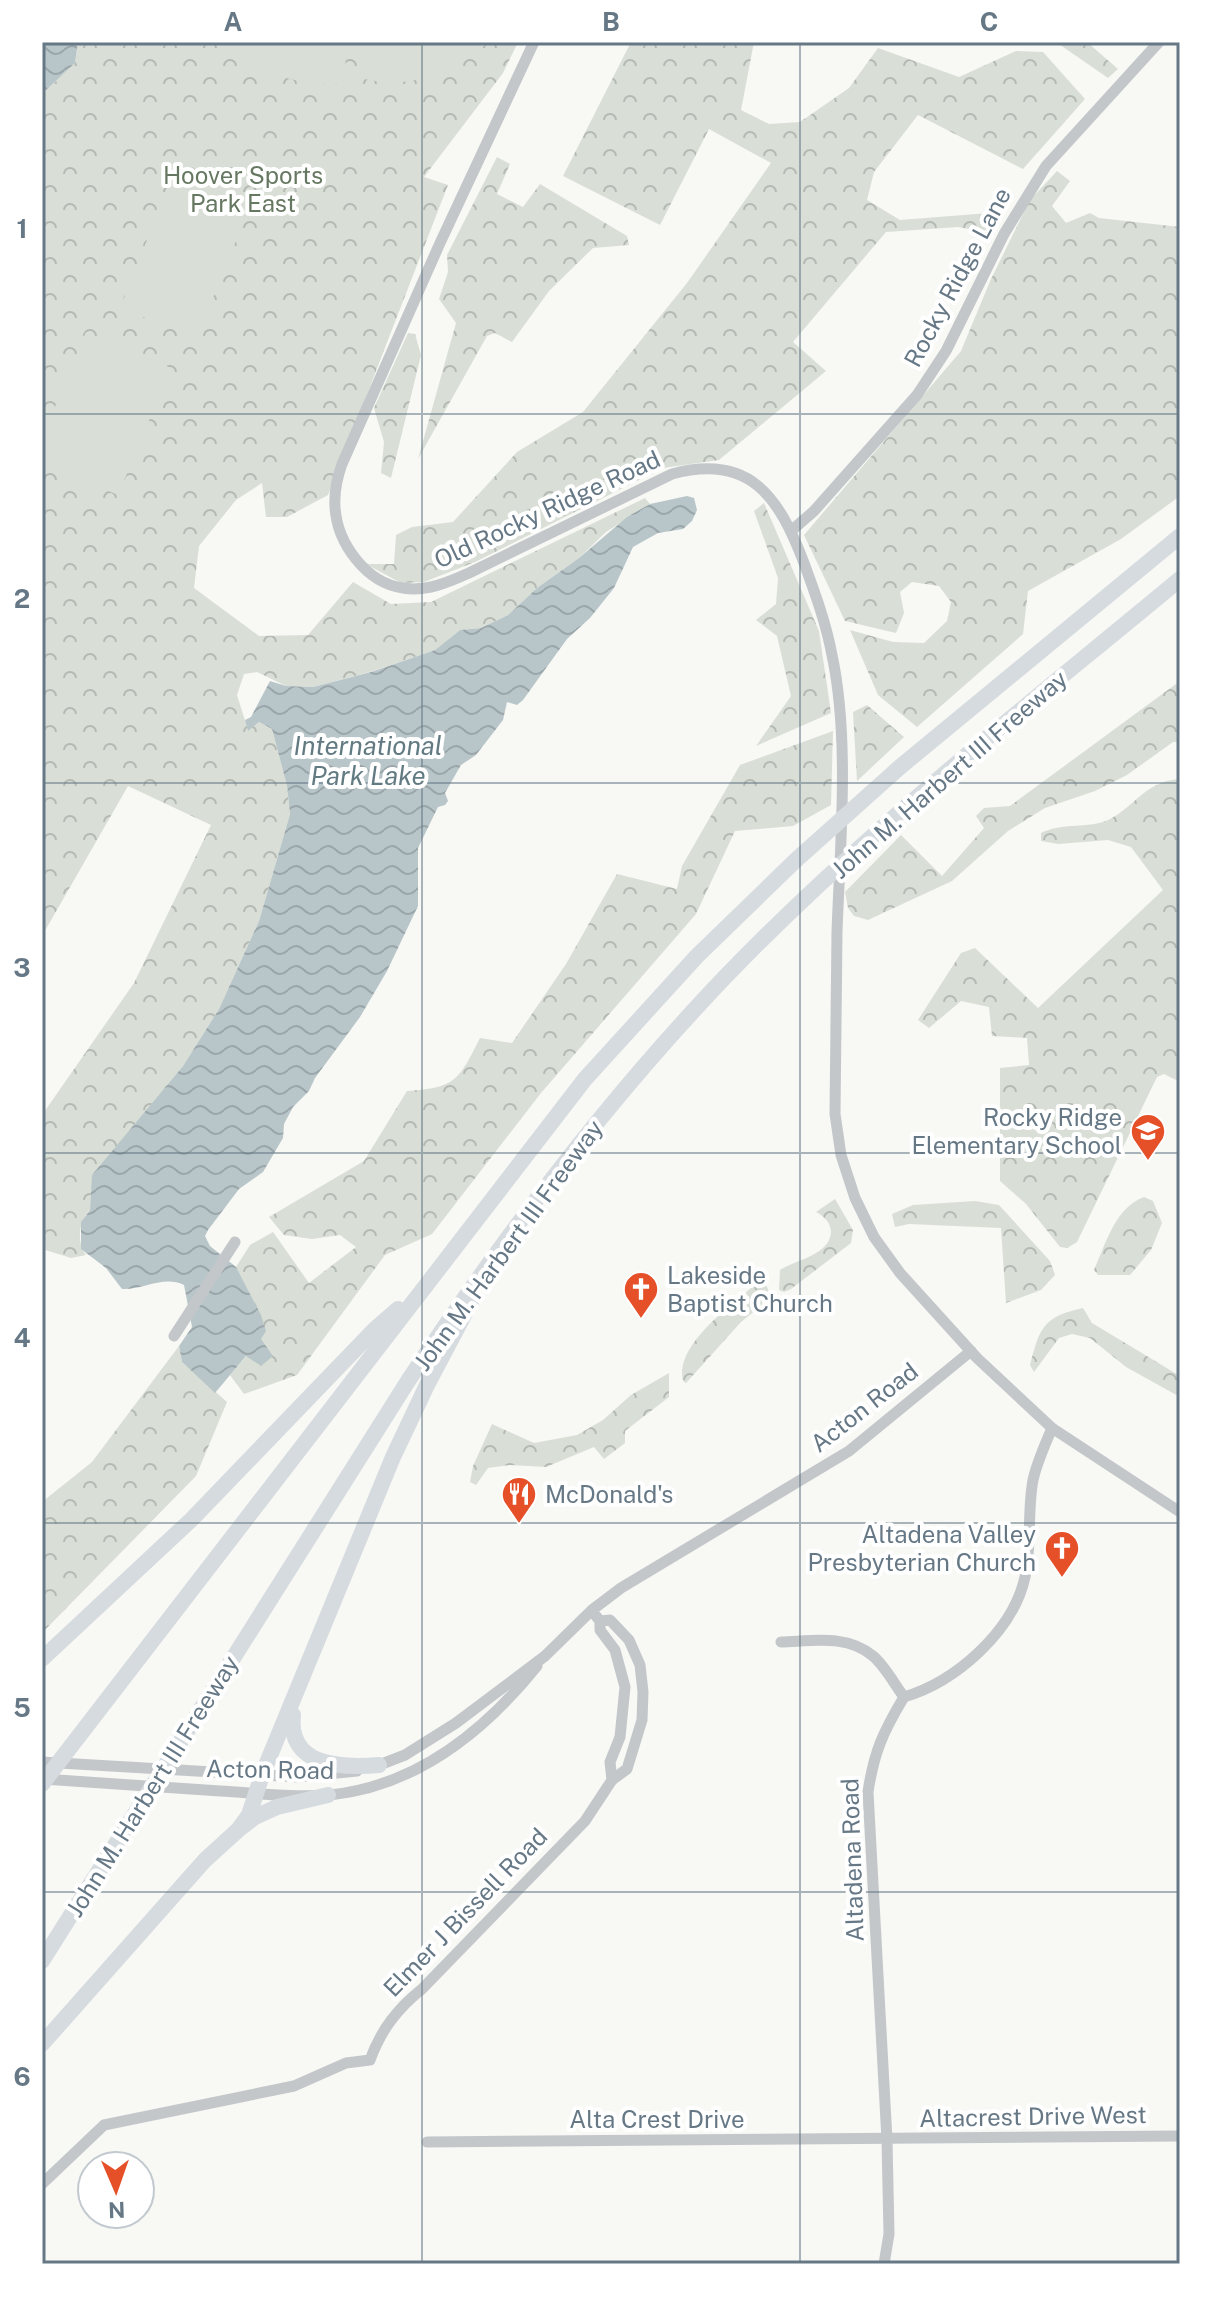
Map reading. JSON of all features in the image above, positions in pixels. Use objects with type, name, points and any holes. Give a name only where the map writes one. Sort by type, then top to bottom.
[{"type":"highway","name":"John M. Harbert III Freeway","points":[[42,1782],[585,1079],[697,956],[796,860],[900,767],[1180,536]]},
{"type":"highway","name":"John M. Harbert III Freeway","points":[[42,1961],[408,1381],[506,1238],[588,1131],[696,1008],[796,907],[899,813],[1180,579]]},
{"type":"highway","points":[[238,1830],[249,1815],[262,1775],[393,1457],[427,1385],[506,1238]]},
{"type":"highway","points":[[42,1659],[191,1520],[375,1329],[423,1287]]},
{"type":"highway","points":[[295,1698],[291,1731],[304,1751],[322,1764],[350,1767],[379,1765]]},
{"type":"highway","points":[[42,2044],[205,1860],[238,1830],[255,1817],[277,1807],[328,1795]]},
{"type":"street","name":"Old Rocky Ridge Road","points":[[534,42],[342,464],[334,503],[343,538],[358,562],[382,582],[401,588],[430,587],[469,573],[651,482],[688,470],[713,468],[735,472],[759,485],[775,503],[791,531],[825,624],[839,702],[841,770],[835,1114],[841,1155],[855,1198],[885,1254],[971,1351],[1052,1428],[1180,1512]]},
{"type":"street","name":"Rocky Ridge Lane","points":[[791,531],[814,511],[917,395],[946,351],[1031,187],[1051,159],[1159,42]]},
{"type":"street","points":[[174,1336],[235,1242]]},
{"type":"street","name":"Acton Road","points":[[42,1782],[328,1795],[381,1784],[426,1766],[511,1699],[545,1656],[592,1610],[621,1588],[849,1451],[971,1351]]},
{"type":"street","points":[[781,1642],[838,1640],[852,1643],[874,1657],[904,1697],[917,1693],[965,1665],[1007,1620],[1024,1580],[1033,1482],[1052,1428]]},
{"type":"street","name":"Elmer J Bissell Road","points":[[592,1610],[600,1621],[600,1630],[615,1650],[625,1687],[620,1737],[610,1762],[612,1780]]},
{"type":"street","name":"Elmer J Bissell Road","points":[[42,2184],[104,2125],[294,2086],[346,2063],[370,2060],[381,2034],[400,2006],[422,1989],[585,1821],[612,1780],[627,1769],[642,1720],[640,1665],[629,1640],[610,1620],[600,1621]]},
{"type":"street","name":"Acton Road","points":[[42,1762],[262,1775],[328,1775],[379,1765],[430,1741],[545,1656]]},
{"type":"street","name":"Altadena Road","points":[[884,2264],[889,2234],[887,2140],[868,1792],[873,1759],[904,1697]]},
{"type":"street","name":"Altacrest Drive West","points":[[887,2140],[1180,2136]]},
{"type":"street","name":"Alta Crest Drive","points":[[427,2142],[887,2140]]},
{"type":"green space","name":"Hoover Sports Park East","points":[[78,42],[518,42],[503,73],[424,177],[448,185],[328,495],[287,517],[266,517],[262,483],[236,500],[199,546],[194,588],[259,636],[308,635],[353,582],[391,604],[431,602],[645,498],[650,504],[606,532],[508,615],[481,628],[460,630],[435,650],[313,687],[286,686],[257,672],[244,674],[237,695],[248,730],[259,722],[272,729],[287,786],[290,814],[259,921],[219,1009],[183,1066],[93,1175],[90,1210],[80,1232],[86,1255],[71,1258],[42,1249],[42,1115],[134,983],[211,825],[128,786],[42,936],[42,94],[75,63]]},
{"type":"green space","points":[[224,42],[346,42],[345,83],[311,83],[280,76],[251,62]]},
{"type":"green space","points":[[360,42],[488,42],[444,71],[410,81],[393,82],[358,77]]},
{"type":"green space","points":[[631,42],[754,42],[741,110],[769,124],[800,122],[849,88],[878,48],[959,77],[1016,51],[1043,52],[1085,99],[1023,169],[918,115],[874,172],[867,200],[900,220],[989,213],[989,233],[958,227],[886,232],[793,342],[826,371],[719,460],[663,468],[475,562],[424,582],[401,583],[366,564],[394,564],[396,535],[412,527],[453,522],[517,452],[583,412],[687,283],[771,163],[709,129],[660,225],[563,176]]},
{"type":"green space","points":[[1056,42],[1087,42],[1118,69],[1108,78]]},
{"type":"green space","points":[[497,157],[510,164],[497,194],[523,207],[540,184],[627,236],[629,245],[593,248],[549,291],[512,342],[495,333],[487,336],[418,459],[456,323],[439,299],[448,272],[447,255]]},
{"type":"green space","points":[[176,167],[253,198],[197,338],[120,308]]},
{"type":"green space","points":[[1057,171],[1070,181],[1052,206],[1066,223],[1090,213],[1099,218],[1180,227],[1180,496],[1121,539],[1028,591],[1023,634],[917,727],[878,695],[850,630],[893,642],[924,643],[947,621],[951,602],[939,586],[912,582],[900,592],[904,613],[896,633],[845,621],[804,535],[961,351],[991,279],[1030,200]]},
{"type":"green space","points":[[86,332],[171,368],[118,495],[42,463],[42,438]]},
{"type":"green space","points":[[408,333],[415,334],[421,355],[391,478],[381,473],[384,442],[374,408]]},
{"type":"green space","points":[[764,503],[819,631],[831,713],[756,746],[791,696],[777,636],[756,620],[776,604],[778,578],[754,511]]},
{"type":"green space","points":[[1180,681],[1180,742],[1173,742],[1127,775],[1095,791],[1045,808],[1008,831],[952,881],[868,920],[854,916],[848,908],[845,892],[901,835],[942,876],[984,828],[976,816],[984,808],[1010,806]]},
{"type":"green space","points":[[867,705],[904,737],[857,781],[853,712]]},
{"type":"green space","points":[[833,731],[831,805],[793,826],[735,831],[696,914],[541,1093],[432,1234],[385,1255],[297,1375],[244,1394],[230,1375],[261,1339],[236,1267],[250,1245],[273,1232],[309,1283],[356,1247],[340,1235],[312,1239],[284,1235],[269,1217],[364,1161],[407,1091],[437,1087],[454,1079],[467,1063],[480,1038],[512,1043],[566,964],[617,874],[677,889],[682,866],[740,765]]},
{"type":"green space","points":[[1180,779],[1180,1082],[1164,1074],[1157,1077],[1077,1242],[1067,1248],[1060,1247],[1026,1204],[1000,1181],[1000,1068],[1029,1065],[1027,1038],[992,1036],[989,1007],[961,1001],[929,1028],[918,1020],[961,953],[975,948],[1038,1008],[1163,890],[1131,847],[1108,840],[1058,844],[1041,841],[1041,833],[1103,822],[1156,785]]},
{"type":"green space","points":[[1144,1197],[1153,1201],[1162,1223],[1151,1250],[1130,1275],[1098,1275],[1094,1270],[1113,1228],[1126,1209]]},
{"type":"green space","points":[[835,1199],[853,1230],[851,1243],[791,1289],[784,1292],[779,1290],[780,1270],[825,1246],[831,1231],[824,1217],[816,1212]]},
{"type":"green space","points":[[975,1201],[999,1205],[1050,1261],[1055,1275],[1041,1290],[1006,1303],[1001,1228],[909,1224],[895,1227],[892,1214],[913,1205]]},
{"type":"green space","points":[[764,1281],[769,1291],[767,1301],[741,1322],[686,1383],[683,1381],[687,1353],[696,1340],[734,1302]]},
{"type":"green space","points":[[1083,1308],[1092,1323],[1180,1376],[1180,1397],[1126,1367],[1090,1338],[1072,1334],[1059,1338],[1034,1372],[1030,1365],[1045,1326],[1059,1315]]},
{"type":"green space","points":[[179,1346],[182,1362],[227,1402],[196,1476],[42,1633],[42,1502],[92,1462]]},
{"type":"green space","points":[[669,1373],[669,1397],[625,1431],[625,1443],[604,1459],[594,1447],[546,1467],[510,1465],[488,1468],[476,1485],[470,1482],[473,1466],[492,1424],[534,1443],[577,1435],[603,1420],[631,1395]]},
{"type":"water","points":[[42,42],[78,42],[75,63],[42,94]]},
{"type":"water","name":"International Park Lake","points":[[687,496],[694,498],[697,510],[692,521],[683,529],[658,533],[633,547],[614,588],[590,618],[567,639],[523,700],[517,705],[507,702],[503,720],[476,755],[461,765],[445,793],[448,801],[438,807],[418,848],[418,906],[387,971],[360,1017],[315,1078],[309,1091],[293,1107],[284,1124],[283,1138],[263,1172],[239,1189],[208,1230],[205,1236],[210,1246],[236,1267],[261,1315],[266,1331],[261,1339],[273,1356],[261,1366],[246,1356],[215,1393],[182,1362],[179,1346],[192,1327],[184,1285],[161,1282],[122,1289],[106,1268],[81,1249],[81,1222],[90,1210],[92,1175],[183,1066],[219,1009],[259,921],[290,814],[287,786],[272,729],[259,722],[248,731],[245,720],[251,717],[270,681],[286,686],[313,687],[371,672],[435,650],[460,630],[481,628],[508,615],[537,588],[579,558],[627,517],[650,504]]},
{"type":"place","name":"Rocky Ridge Elementary School","points":[[1148,1162]]},
{"type":"place","name":"Lakeside Baptist Church","points":[[641,1320]]},
{"type":"place","name":"McDonald's","points":[[519,1525]]},
{"type":"place","name":"Altadena Valley Presbyterian Church","points":[[1062,1579]]}]
